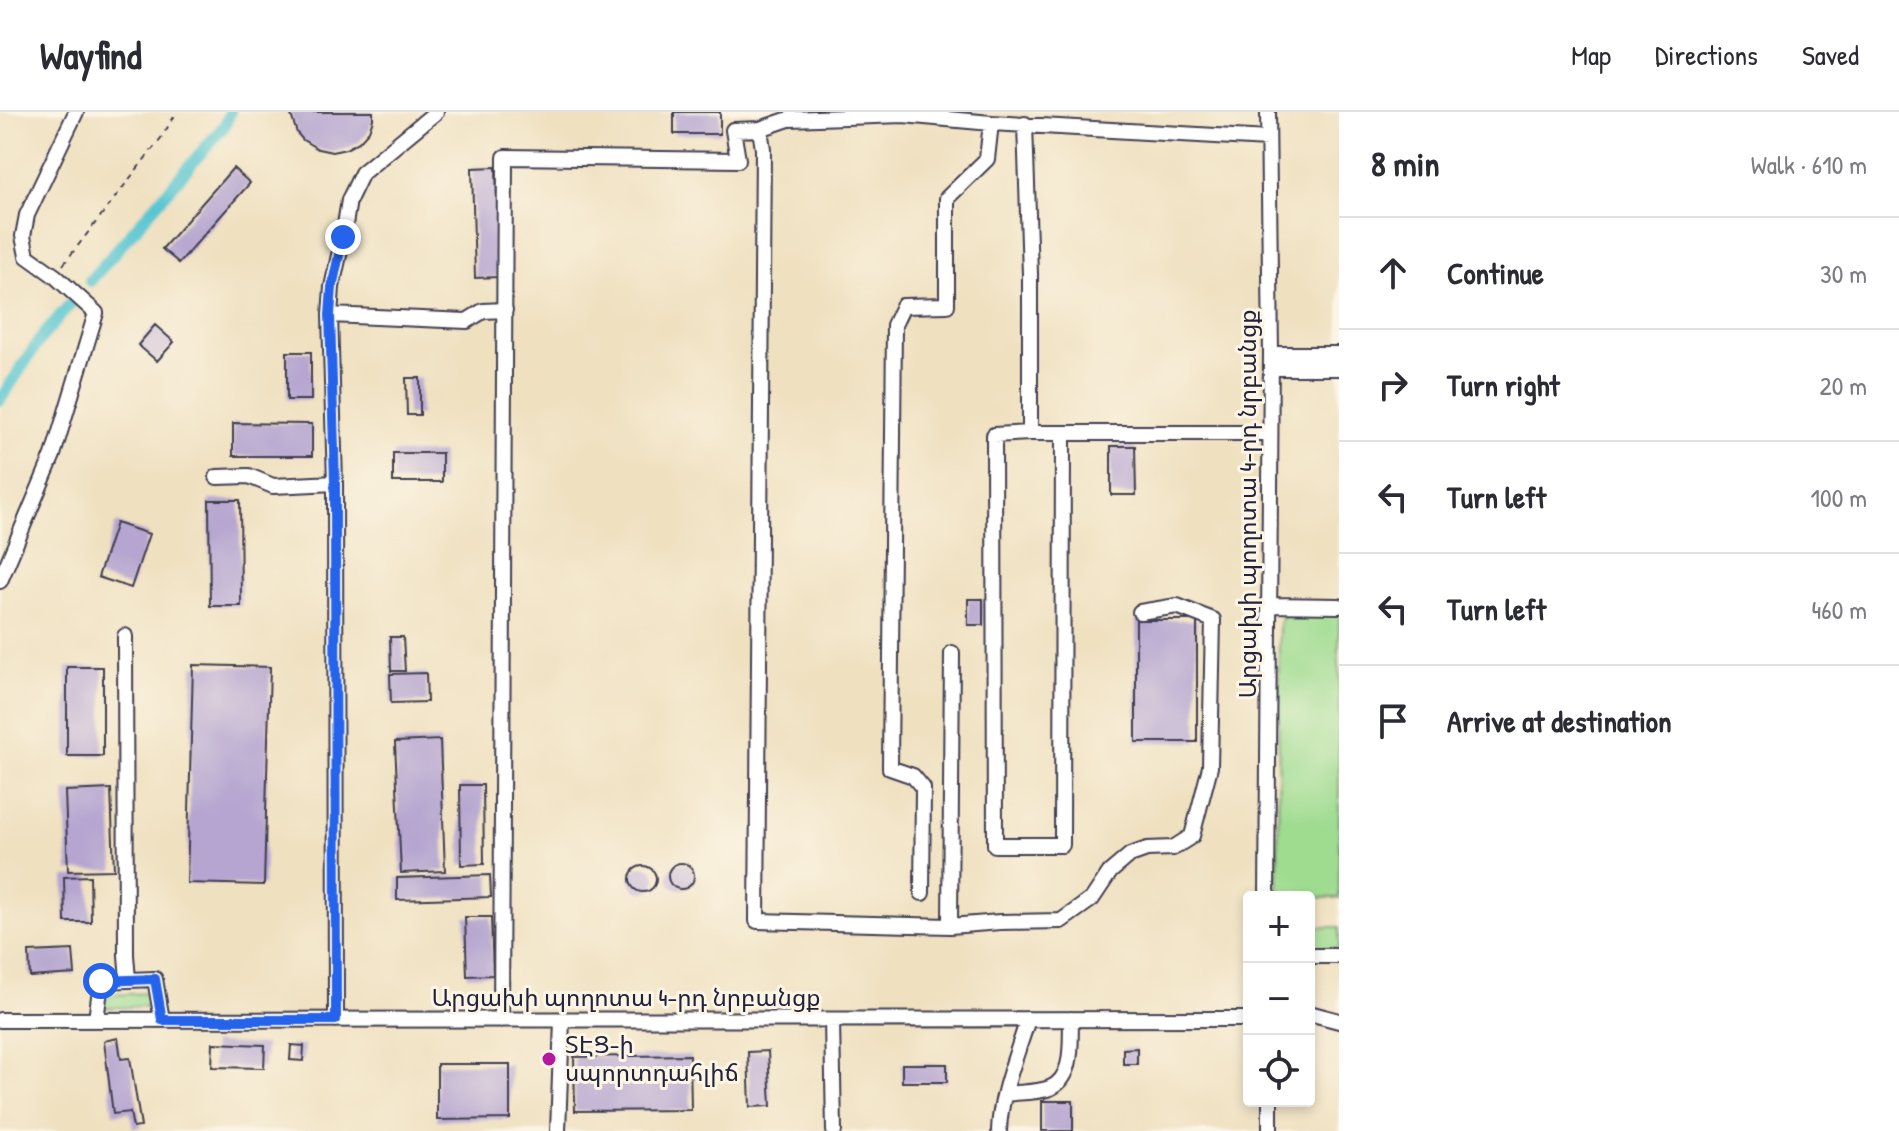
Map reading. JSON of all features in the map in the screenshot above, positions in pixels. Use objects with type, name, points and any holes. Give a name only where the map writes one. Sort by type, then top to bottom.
[{"type":"street","points":[[0,581],[53,455],[96,313],[55,276],[27,256],[23,236],[27,215],[76,112]]},
{"type":"street","points":[[336,1020],[332,287],[349,200],[362,173],[436,112]]},
{"type":"street","name":"Արցախի պողոտա 4-րդ նրբանցք","points":[[1267,891],[1271,361],[1268,112]]},
{"type":"street","points":[[501,1020],[505,157],[738,160],[733,130],[760,129],[789,119],[903,115],[1268,139]]},
{"type":"street","points":[[922,893],[923,788],[913,776],[890,768],[894,325],[903,306],[947,305],[947,198],[987,159],[991,123]]},
{"type":"street","points":[[1025,124],[1030,274],[1030,433]]},
{"type":"street","points":[[760,129],[763,149],[757,921],[950,926],[1061,921],[1092,899],[1110,872],[1130,855],[1147,849],[1173,848],[1192,836],[1210,767],[1213,620],[1177,606],[1140,612]]},
{"type":"street","points":[[330,315],[467,321],[483,311],[505,310]]},
{"type":"street","points":[[1271,361],[1339,354]]},
{"type":"street","points":[[1271,361],[1339,368]]},
{"type":"street","points":[[1063,433],[1062,845],[995,845],[994,435],[1030,433],[1063,433],[1270,433]]},
{"type":"street","points":[[217,477],[249,476],[273,486],[335,483]]},
{"type":"street","points":[[1270,605],[1339,606]]},
{"type":"street","points":[[125,636],[128,980]]},
{"type":"street","points":[[950,926],[952,653]]},
{"type":"street","points":[[1315,956],[1339,956]]},
{"type":"street","points":[[96,1020],[101,981],[155,979],[162,1020]]},
{"type":"street","points":[[1315,1015],[1339,1021]]},
{"type":"street","points":[[999,1131],[999,1120],[1028,1019]]},
{"type":"street","points":[[1006,1094],[1049,1088],[1063,1079],[1068,1071],[1071,1019]]},
{"type":"street","name":"Արցախի պողոտա 4-րդ նրբանցք","points":[[0,1020],[1243,1021]]},
{"type":"street","points":[[558,1131],[562,1020]]},
{"type":"street","points":[[832,1020],[834,1131]]},
{"type":"street","points":[[1270,1107],[1270,1131]]},
{"type":"path","points":[[55,276],[161,138],[177,112]]},
{"type":"green space","points":[[1289,611],[1339,612],[1339,898],[1315,898],[1315,891],[1278,891],[1279,624]]},
{"type":"green space","points":[[1315,927],[1339,927],[1339,948],[1315,948]]},
{"type":"green space","points":[[151,993],[153,1006],[104,1008],[106,995]]},
{"type":"building","points":[[290,112],[373,112],[373,119],[369,131],[359,142],[332,152],[318,149],[303,140],[297,133]]},
{"type":"building","points":[[674,112],[720,112],[720,134],[674,134]]},
{"type":"building","points":[[496,167],[499,277],[475,278],[472,168]]},
{"type":"building","points":[[233,168],[250,183],[179,263],[162,249]]},
{"type":"building","points":[[155,325],[174,342],[157,361],[138,345]]},
{"type":"building","points":[[287,352],[311,352],[311,400],[287,400]]},
{"type":"building","points":[[406,378],[420,378],[420,415],[407,415]]},
{"type":"building","points":[[233,423],[312,424],[312,456],[233,456]]},
{"type":"building","points":[[1111,446],[1135,446],[1136,495],[1111,495]]},
{"type":"building","points":[[393,453],[442,453],[442,482],[393,482]]},
{"type":"building","points":[[209,500],[240,500],[241,606],[210,606]]},
{"type":"building","points":[[116,523],[149,534],[131,588],[98,577]]},
{"type":"building","points":[[968,599],[983,599],[983,625],[968,625]]},
{"type":"building","points":[[1136,620],[1197,620],[1197,742],[1136,742]]},
{"type":"building","points":[[390,637],[403,637],[405,671],[391,671]]},
{"type":"building","points":[[193,665],[270,667],[264,885],[187,883]]},
{"type":"building","points":[[67,667],[103,667],[103,756],[67,756]]},
{"type":"building","points":[[426,673],[427,702],[391,703],[390,674]]},
{"type":"building","points":[[440,740],[445,871],[401,873],[395,742]]},
{"type":"building","points":[[460,785],[483,785],[484,864],[461,865]]},
{"type":"building","points":[[111,789],[114,870],[68,871],[65,791]]},
{"type":"building","points":[[681,863],[690,867],[694,876],[690,885],[681,889],[672,885],[668,876],[672,867]]},
{"type":"building","points":[[643,866],[652,870],[656,879],[652,888],[643,892],[634,888],[630,879],[634,870]]},
{"type":"building","points":[[490,875],[491,897],[397,900],[397,878]]},
{"type":"building","points":[[90,876],[91,922],[65,922],[64,877]]},
{"type":"building","points":[[465,917],[491,917],[493,975],[467,976]]},
{"type":"building","points":[[73,950],[75,974],[30,977],[29,952]]},
{"type":"building","points":[[118,1038],[121,1059],[130,1058],[141,1127],[133,1128],[130,1112],[113,1114],[104,1041]]},
{"type":"building","points":[[213,1043],[265,1045],[264,1068],[212,1067]]},
{"type":"building","points":[[291,1045],[304,1046],[303,1061],[290,1060]]},
{"type":"building","points":[[1137,1048],[1137,1064],[1123,1064],[1123,1049]]},
{"type":"building","points":[[768,1051],[771,1106],[750,1107],[748,1052]]},
{"type":"building","points":[[690,1055],[691,1110],[575,1111],[574,1057]]},
{"type":"building","points":[[437,1064],[510,1064],[510,1119],[437,1120]]},
{"type":"building","points":[[902,1064],[947,1064],[947,1082],[902,1082]]},
{"type":"building","points":[[1042,1101],[1073,1101],[1073,1131],[1042,1131]]},
{"type":"waterway","points":[[90,281],[225,125],[230,112]]},
{"type":"waterway","points":[[0,400],[41,338],[71,303]]},
{"type":"place","name":"ՏԷՑ-ի սպորտդահլիճ","points":[[549,1059]]},
{"type":"route","points":[[101,981],[155,979],[162,1020],[336,1020],[335,483],[330,315],[332,287],[343,237]]}]
